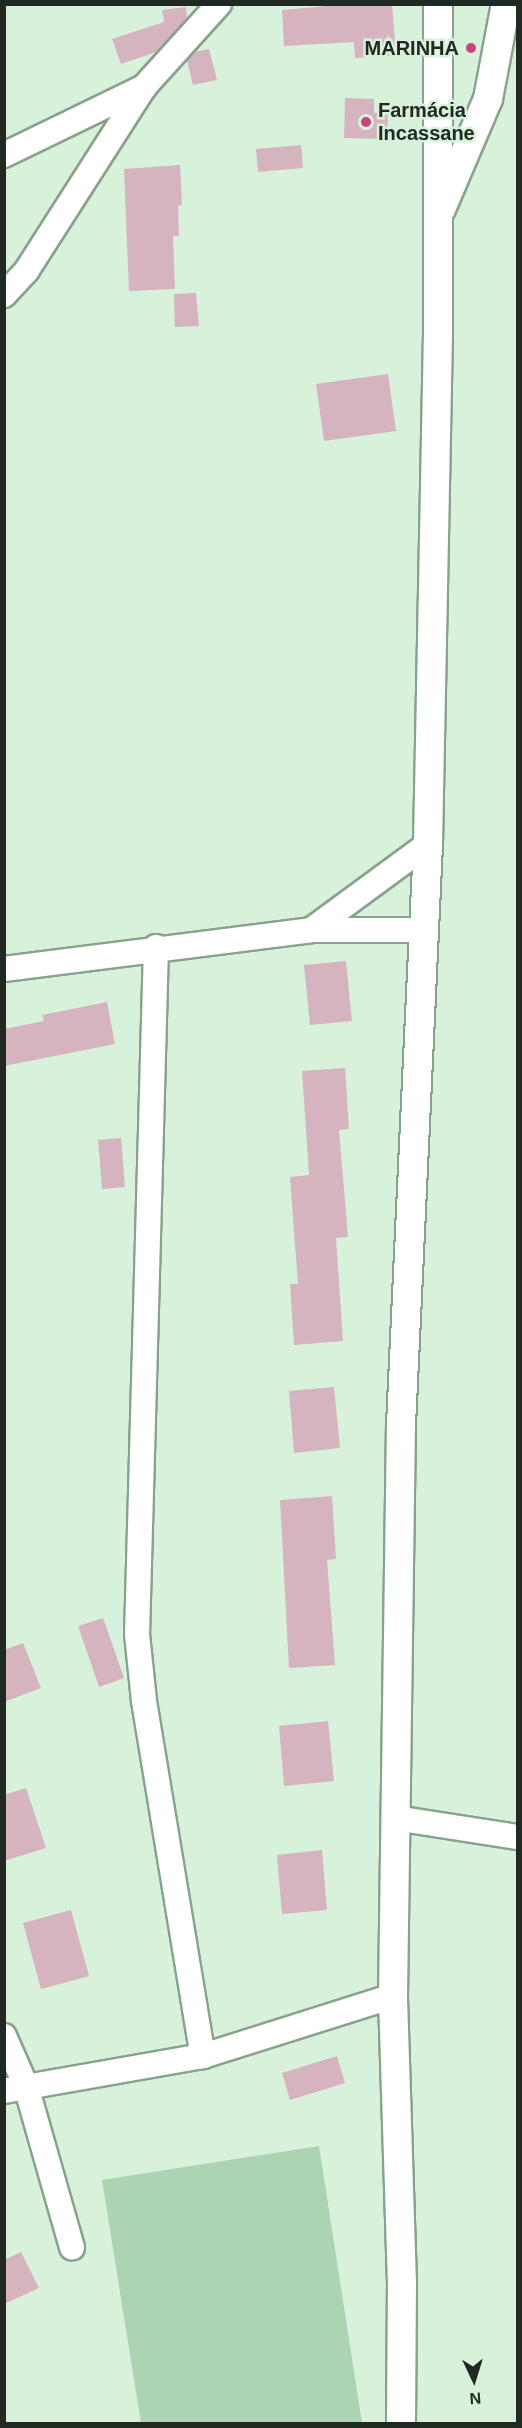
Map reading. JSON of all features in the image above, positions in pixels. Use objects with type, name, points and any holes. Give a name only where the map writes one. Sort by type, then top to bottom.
[{"type":"street","points":[[4,295],[27,270],[144,87],[219,4]]},
{"type":"street","points":[[401,2424],[402,2284],[393,1996],[400,1425],[428,844],[438,4]]},
{"type":"street","points":[[437,216],[488,99],[506,4]]},
{"type":"street","points":[[4,155],[144,87]]},
{"type":"street","points":[[311,930],[428,844]]},
{"type":"street","points":[[4,969],[156,947],[311,930],[424,930]]},
{"type":"street","points":[[156,947],[139,1668],[203,2056]]},
{"type":"street","points":[[395,1818],[518,1837]]},
{"type":"street","points":[[15,2088],[203,2056],[393,1996]]},
{"type":"street","points":[[4,2036],[15,2088],[72,2248]]},
{"type":"green space","points":[[319,2146],[362,2423],[141,2423],[102,2180]]},
{"type":"building","points":[[350,4],[392,4],[396,55],[355,58],[354,42],[284,46],[282,10]]},
{"type":"building","points":[[186,7],[187,18],[156,52],[121,64],[112,39],[164,22],[162,10]]},
{"type":"building","points":[[209,49],[217,80],[193,85],[187,60],[194,52]]},
{"type":"building","points":[[345,98],[374,99],[374,113],[388,113],[387,139],[344,138]]},
{"type":"building","points":[[301,145],[303,168],[258,172],[256,149]]},
{"type":"building","points":[[180,165],[182,205],[178,206],[179,236],[173,236],[175,289],[129,291],[124,169]]},
{"type":"building","points":[[196,293],[199,326],[175,327],[174,294]]},
{"type":"building","points":[[388,374],[396,431],[324,441],[316,384]]},
{"type":"building","points":[[346,961],[352,1021],[310,1025],[304,965]]},
{"type":"building","points":[[107,1002],[115,1044],[4,1066],[4,1029],[44,1021],[42,1015]]},
{"type":"building","points":[[345,1068],[349,1129],[339,1130],[348,1237],[336,1238],[343,1341],[294,1345],[290,1284],[298,1284],[290,1177],[309,1175],[302,1071]]},
{"type":"building","points":[[121,1138],[125,1187],[102,1189],[98,1140]]},
{"type":"building","points":[[334,1387],[340,1448],[294,1453],[289,1391]]},
{"type":"building","points":[[332,1496],[336,1559],[327,1560],[335,1665],[289,1668],[280,1500]]},
{"type":"building","points":[[103,1618],[124,1678],[99,1687],[78,1626]]},
{"type":"building","points":[[23,1643],[41,1688],[4,1702],[4,1650]]},
{"type":"building","points":[[328,1721],[334,1781],[284,1786],[279,1726]]},
{"type":"building","points":[[26,1788],[46,1848],[4,1861],[4,1795]]},
{"type":"building","points":[[322,1850],[327,1910],[282,1914],[277,1855]]},
{"type":"building","points":[[71,1910],[89,1976],[41,1989],[23,1923]]},
{"type":"building","points":[[337,2056],[345,2083],[290,2100],[282,2073]]},
{"type":"building","points":[[21,2252],[39,2288],[4,2304],[4,2260]]},
{"type":"place","name":"MARINHA","points":[[471,48]]},
{"type":"place","name":"Farmácia Incassane","points":[[366,122]]}]
